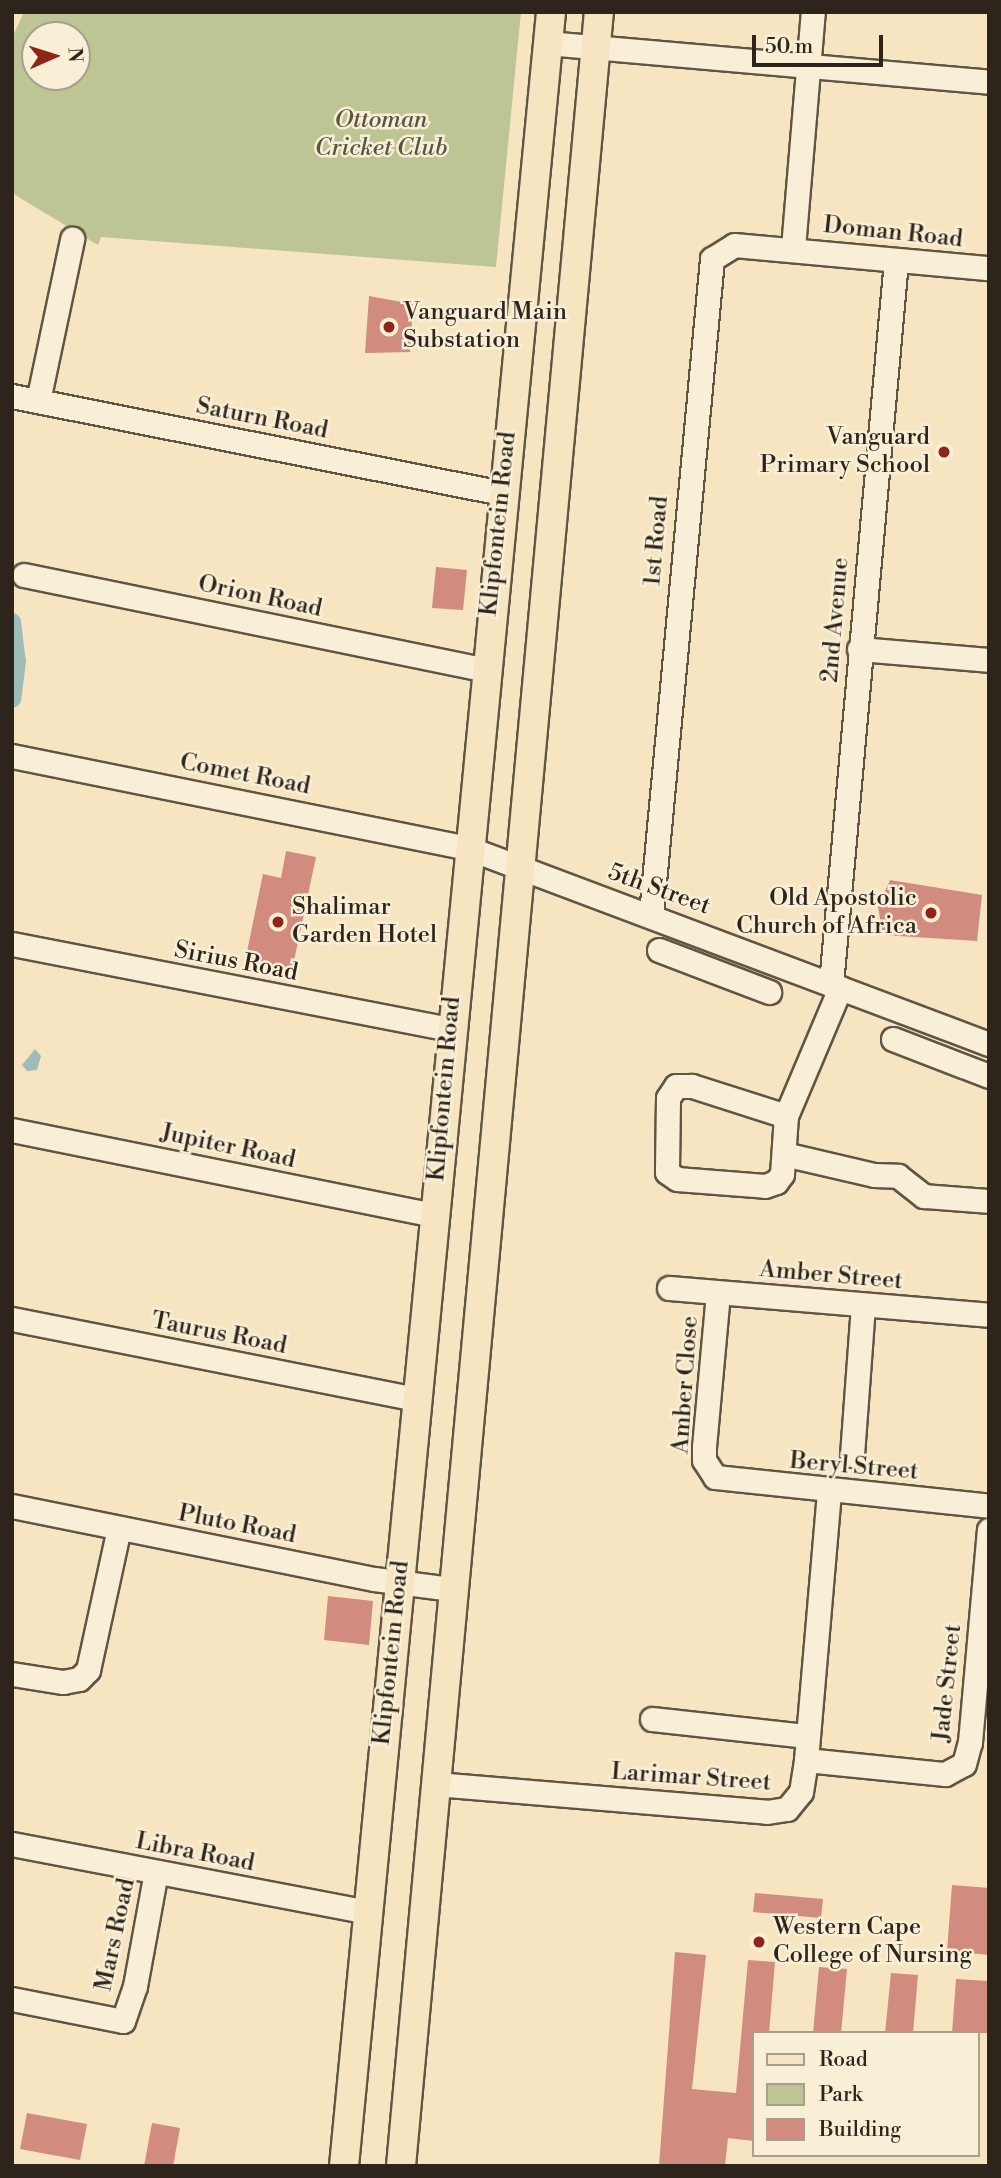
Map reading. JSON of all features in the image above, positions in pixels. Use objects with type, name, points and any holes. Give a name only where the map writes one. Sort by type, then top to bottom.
[{"type":"main road","name":"Klipfontein Road","points":[[344,2166],[450,1029],[551,12]]},
{"type":"main road","points":[[401,2166],[518,868],[599,12]]},
{"type":"street","points":[[793,248],[813,12]]},
{"type":"street","points":[[547,43],[989,82]]},
{"type":"street","points":[[38,401],[72,239]]},
{"type":"street","name":"1st Road","points":[[650,914],[708,268],[718,251],[734,245],[793,248]]},
{"type":"street","name":"Doman Road","points":[[793,248],[989,268]]},
{"type":"street","name":"2nd Avenue","points":[[784,1154],[786,1116],[835,986],[859,649],[897,260]]},
{"type":"street","name":"Saturn Road","points":[[12,397],[502,493]]},
{"type":"street","name":"Orion Road","points":[[24,575],[485,670]]},
{"type":"street","points":[[859,649],[989,660]]},
{"type":"street","name":"Comet Road","points":[[17,757],[468,848]]},
{"type":"street","name":"5th Street","points":[[468,848],[650,914],[989,1044]]},
{"type":"street","name":"Sirius Road","points":[[12,944],[450,1029]]},
{"type":"street","points":[[723,975],[735,947]]},
{"type":"street","points":[[659,950],[769,992]]},
{"type":"street","points":[[893,1039],[989,1076]]},
{"type":"street","points":[[786,1116],[692,1086],[676,1086],[668,1098],[664,1160],[667,1172],[677,1179],[765,1186],[782,1174],[784,1154],[874,1175],[898,1176],[924,1196],[989,1201]]},
{"type":"street","name":"Jupiter Road","points":[[12,1129],[433,1215]]},
{"type":"street","name":"Amber Street","points":[[669,1288],[989,1315]]},
{"type":"street","name":"Amber Close","points":[[715,1477],[704,1460],[704,1447],[718,1293]]},
{"type":"street","points":[[852,1455],[863,1306]]},
{"type":"street","name":"Taurus Road","points":[[12,1319],[416,1399]]},
{"type":"street","name":"Beryl Street","points":[[715,1477],[829,1492],[989,1506]]},
{"type":"street","name":"Larimar Street","points":[[436,1784],[777,1812],[797,1802],[806,1760],[829,1492]]},
{"type":"street","name":"Pluto Road","points":[[12,1506],[399,1583],[452,1589]]},
{"type":"street","points":[[12,1674],[69,1682],[88,1670],[119,1528]]},
{"type":"street","name":"Jade Street","points":[[806,1760],[945,1774],[964,1764],[970,1742],[989,1530]]},
{"type":"street","points":[[652,1719],[807,1736]]},
{"type":"street","name":"Libra Road","points":[[12,1844],[368,1912]]},
{"type":"street","name":"Mars Road","points":[[12,1999],[123,2021],[156,1872]]},
{"type":"green space","name":"Ottoman Cricket Club","points":[[24,12],[521,12],[496,267],[101,237],[98,245],[12,193],[12,38]]},
{"type":"water","points":[[35,1049],[41,1056],[37,1070],[27,1071],[22,1065]]},
{"type":"building","name":"Vanguard Main Substation","points":[[369,296],[413,304],[410,352],[365,353]]},
{"type":"building","points":[[436,567],[467,570],[463,610],[432,608]]},
{"type":"building","name":"Shalimar Garden Hotel","points":[[286,851],[316,857],[291,975],[244,966],[263,874],[281,878]]},
{"type":"building","name":"Old Apostolic Church of Africa","points":[[890,880],[982,895],[977,941],[883,935],[878,907]]},
{"type":"building","points":[[328,1596],[373,1601],[369,1645],[324,1640]]},
{"type":"building","points":[[952,1885],[989,1888],[989,1955],[947,1951]]},
{"type":"building","points":[[755,1893],[823,1899],[821,1918],[753,1912]]},
{"type":"building","points":[[675,1952],[706,1955],[692,2089],[736,2093],[748,1960],[775,1962],[769,2031],[752,2031],[752,2141],[728,2138],[725,2166],[659,2166]]},
{"type":"building","points":[[819,1967],[847,1969],[841,2031],[813,2031]]},
{"type":"building","points":[[891,1973],[918,1975],[913,2031],[885,2031]]},
{"type":"building","points":[[956,1979],[989,1981],[989,2033],[952,2031]]},
{"type":"building","points":[[27,2113],[87,2124],[80,2160],[20,2149]]},
{"type":"building","points":[[152,2123],[180,2128],[173,2166],[144,2166]]},
{"type":"waterway","points":[[12,622],[17,661],[12,699]]},
{"type":"place","name":"Vanguard Main Substation","points":[[389,327]]},
{"type":"place","name":"Vanguard Primary School","points":[[944,452]]},
{"type":"place","name":"Old Apostolic Church of Africa","points":[[931,913]]},
{"type":"place","name":"Shalimar Garden Hotel","points":[[278,922]]},
{"type":"place","name":"Western Cape College of Nursing","points":[[759,1942]]}]
